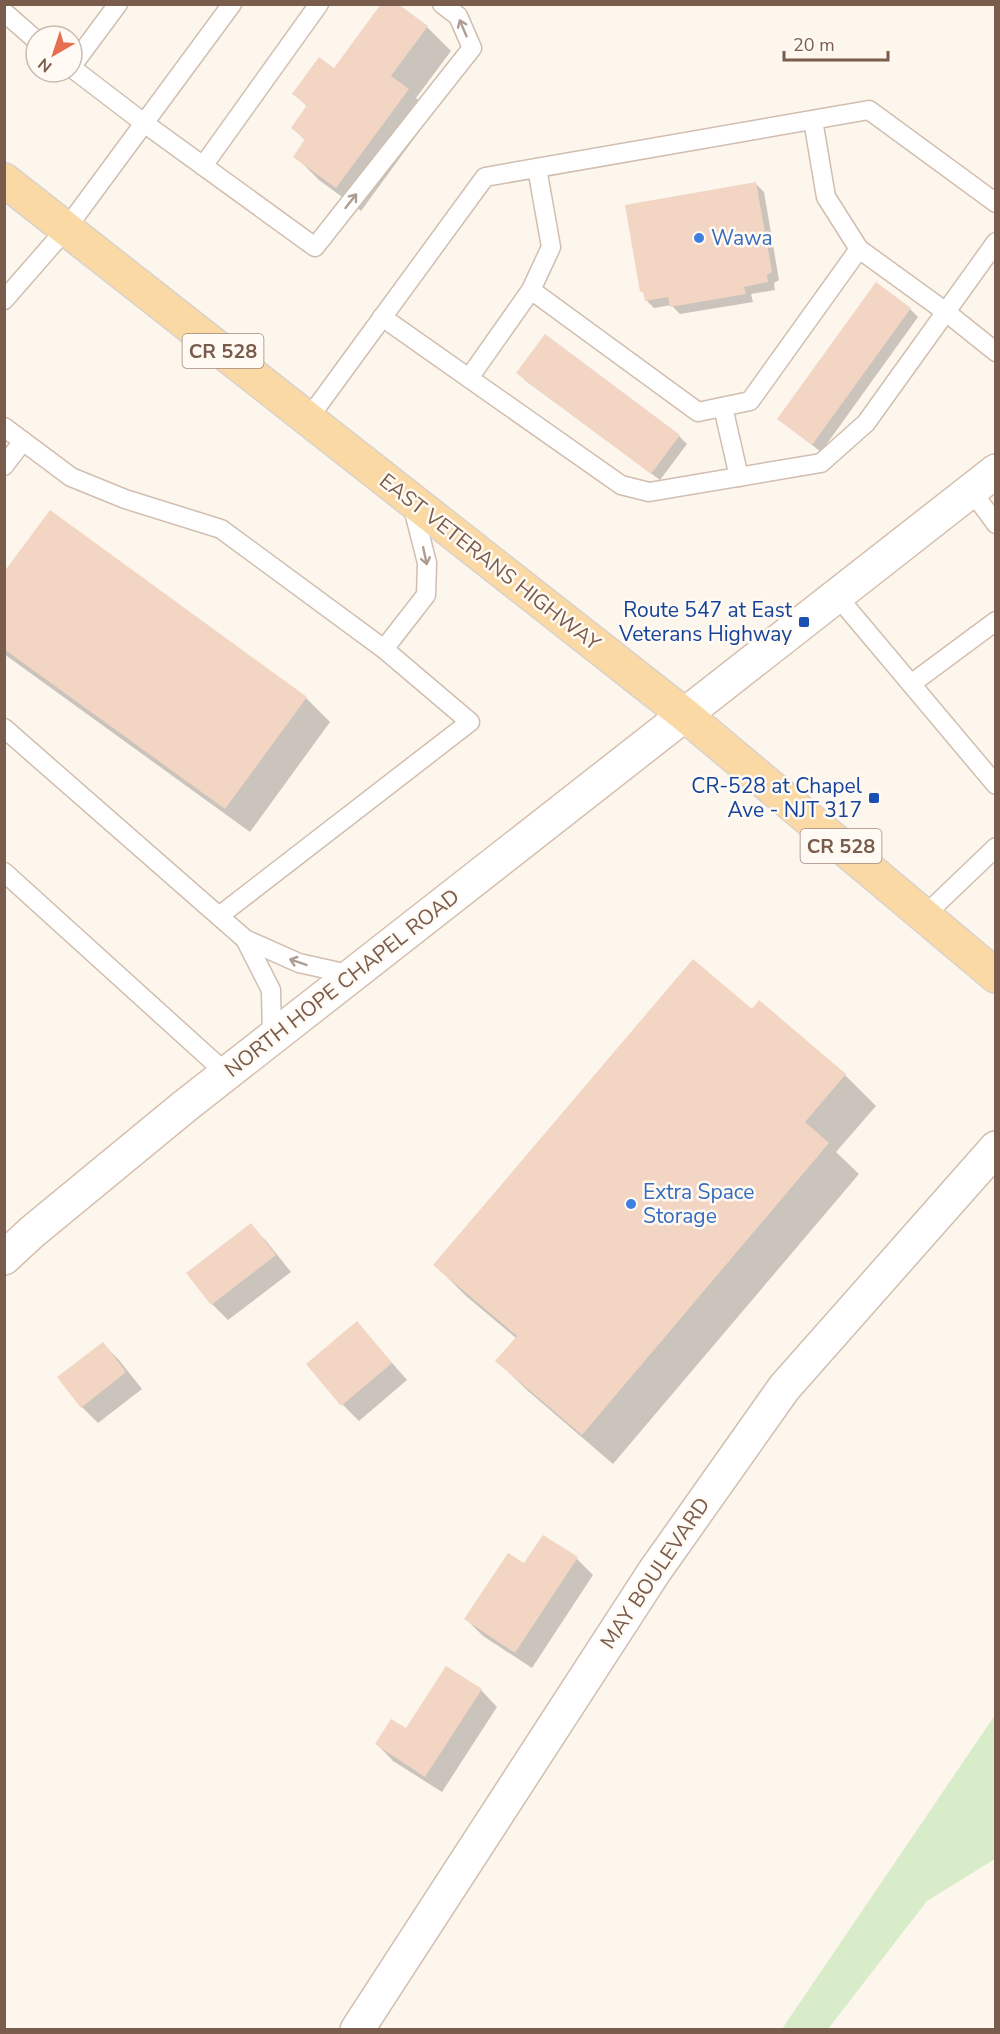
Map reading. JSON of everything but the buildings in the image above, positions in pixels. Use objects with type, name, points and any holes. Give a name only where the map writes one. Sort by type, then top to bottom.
[{"type":"main road","name":"EAST VETERANS HIGHWAY","points":[[4,180],[686,715],[996,976]]},
{"type":"main road","name":"NORTH HOPE CHAPEL ROAD","points":[[4,1258],[32,1232],[272,1038],[983,480]]},
{"type":"main road","name":"MAY BOULEVARD","points":[[357,2030],[654,1572],[784,1388],[996,1148]]},
{"type":"lane","points":[[84,51],[118,4]]},
{"type":"lane","points":[[4,300],[66,229],[232,4]]},
{"type":"lane","points":[[203,166],[319,4]]},
{"type":"lane","points":[[84,76],[144,123],[315,247],[472,48],[458,16],[442,4]]},
{"type":"lane","points":[[4,12],[24,30]]},
{"type":"lane","points":[[308,418],[485,177],[869,110],[996,203]]},
{"type":"lane","points":[[813,120],[826,197],[859,249],[946,312],[996,352]]},
{"type":"lane","points":[[469,378],[531,290],[551,247],[537,168]]},
{"type":"lane","points":[[382,317],[621,485],[649,492],[821,463],[866,423],[996,243]]},
{"type":"lane","points":[[531,290],[698,412],[750,401],[859,249]]},
{"type":"lane","points":[[723,406],[740,477]]},
{"type":"lane","points":[[4,427],[71,477],[125,499],[220,529],[384,649],[470,722],[219,916]]},
{"type":"lane","points":[[4,466],[23,441]]},
{"type":"lane","points":[[983,480],[996,524]]},
{"type":"lane","points":[[384,649],[426,595],[427,563],[410,499]]},
{"type":"lane","points":[[837,596],[996,785]]},
{"type":"lane","points":[[911,684],[996,621]]},
{"type":"lane","points":[[4,728],[245,939],[299,963],[353,975]]},
{"type":"lane","points":[[924,916],[996,846]]},
{"type":"lane","points":[[4,872],[227,1074]]},
{"type":"lane","points":[[245,939],[271,990],[272,1038]]},
{"type":"green space","points":[[995,1715],[995,1859],[927,1901],[828,2029],[782,2029]]},
{"type":"place","name":"Wawa","points":[[699,238]]},
{"type":"place","name":"Route 547 at East Veterans Highway","points":[[804,622]]},
{"type":"place","name":"CR-528 at Chapel Ave - NJT 317","points":[[874,798]]},
{"type":"place","name":"Extra Space Storage","points":[[631,1204]]}]
